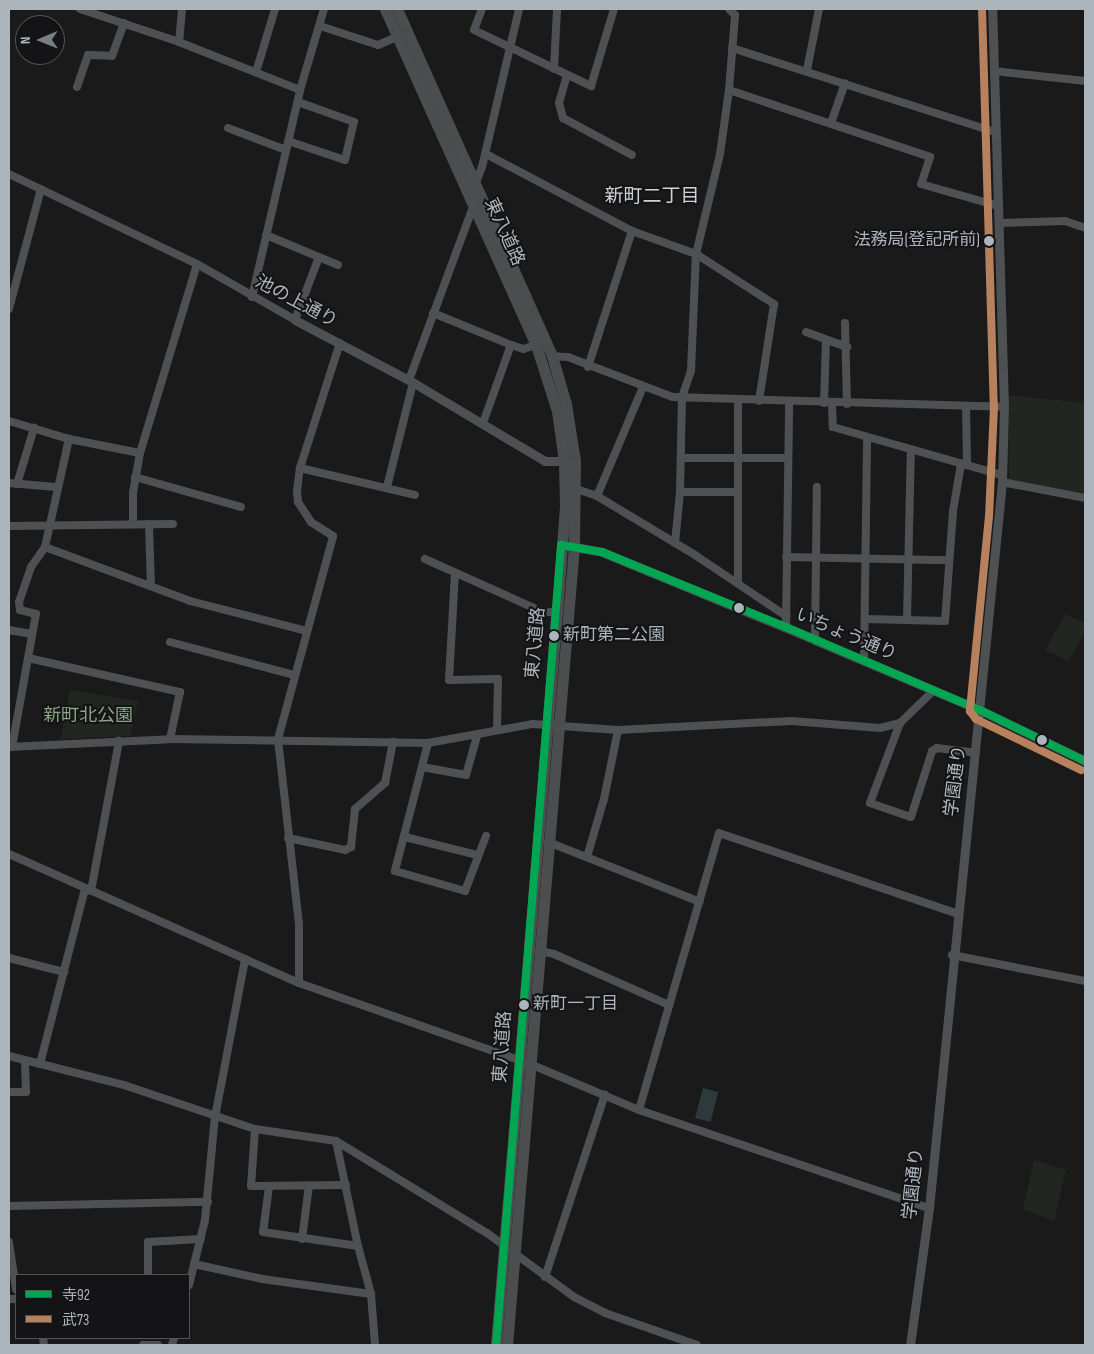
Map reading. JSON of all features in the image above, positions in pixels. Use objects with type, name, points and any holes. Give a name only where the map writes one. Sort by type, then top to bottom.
[{"type":"main road","name":"東八道路","points":[[385,9],[536,345],[556,411],[564,461],[548,842],[539,951],[504,1246],[496,1345]]},
{"type":"main road","name":"東八道路","points":[[397,9],[552,356],[570,422],[576,489],[574,546],[552,724],[525,1062],[508,1345]]},
{"type":"street","points":[[80,9],[107,15],[300,90]]},
{"type":"street","points":[[179,42],[182,9]]},
{"type":"street","points":[[256,72],[275,9]]},
{"type":"street","points":[[252,298],[300,90],[324,9]]},
{"type":"street","points":[[482,9],[474,30],[591,86],[614,9]]},
{"type":"street","points":[[387,487],[411,382],[464,222],[473,208],[475,184],[486,154],[519,9]]},
{"type":"street","points":[[554,69],[557,9]]},
{"type":"street","points":[[675,543],[680,492],[682,397],[691,371],[696,254],[720,154],[729,90],[735,15],[729,9]]},
{"type":"street","points":[[807,70],[819,9]]},
{"type":"street","name":"学園通り","points":[[910,1345],[929,1208],[956,913],[976,752],[1002,479],[1004,407],[992,9]]},
{"type":"street","points":[[77,87],[88,54],[112,56],[124,23]]},
{"type":"street","points":[[320,26],[378,44],[397,37]]},
{"type":"street","points":[[732,48],[807,70],[996,132]]},
{"type":"street","points":[[994,71],[1085,81]]},
{"type":"street","points":[[568,75],[560,103],[563,118],[632,155]]},
{"type":"street","points":[[831,123],[845,83]]},
{"type":"street","points":[[729,90],[930,157],[921,184],[998,206]]},
{"type":"street","points":[[288,141],[345,160],[354,122],[298,102]]},
{"type":"street","points":[[228,128],[286,150]]},
{"type":"street","points":[[486,154],[632,231],[696,254],[774,304],[759,401]]},
{"type":"street","name":"池の上通り","points":[[9,174],[197,264],[252,298],[411,382],[545,461],[564,461]]},
{"type":"street","points":[[9,309],[42,189]]},
{"type":"street","points":[[999,223],[1065,221],[1085,228]]},
{"type":"street","points":[[588,366],[632,231]]},
{"type":"street","points":[[266,235],[338,265]]},
{"type":"street","points":[[294,320],[319,257]]},
{"type":"street","points":[[132,524],[135,477],[140,453],[197,264]]},
{"type":"street","points":[[433,314],[511,346],[523,349],[536,345]]},
{"type":"street","points":[[845,323],[848,404]]},
{"type":"street","points":[[806,332],[847,348]]},
{"type":"street","points":[[826,341],[828,404],[833,427],[964,465],[1002,479],[1085,498]]},
{"type":"street","points":[[299,982],[299,924],[278,739],[333,536],[311,522],[298,502],[300,468],[340,343]]},
{"type":"street","points":[[483,423],[511,346]]},
{"type":"street","points":[[552,356],[568,357],[673,398],[828,404],[1004,407]]},
{"type":"street","points":[[597,496],[643,387]]},
{"type":"street","points":[[738,401],[738,583]]},
{"type":"street","points":[[786,628],[789,402]]},
{"type":"street","points":[[865,620],[945,621],[949,560],[964,465],[966,406]]},
{"type":"street","points":[[9,421],[69,438],[140,453]]},
{"type":"street","points":[[18,484],[34,428]]},
{"type":"street","points":[[69,438],[56,487],[45,547],[31,567],[19,602],[20,610],[36,614],[10,747],[170,740],[278,739],[428,743],[477,736],[497,729],[552,724],[618,730],[792,721],[870,728],[900,723]]},
{"type":"street","points":[[864,661],[868,438]]},
{"type":"street","points":[[907,620],[910,450]]},
{"type":"street","points":[[681,458],[787,458]]},
{"type":"street","points":[[300,468],[415,495]]},
{"type":"street","points":[[135,477],[241,507]]},
{"type":"street","points":[[9,483],[56,487]]},
{"type":"street","points":[[815,640],[816,488]]},
{"type":"street","points":[[576,489],[597,496],[675,543],[786,616]]},
{"type":"street","points":[[680,492],[738,492]]},
{"type":"street","points":[[9,526],[49,524],[173,524]]},
{"type":"street","points":[[149,524],[151,586]]},
{"type":"street","name":"いちょう通り","points":[[561,545],[602,552],[934,690],[1085,761]]},
{"type":"street","points":[[45,547],[190,601],[307,630]]},
{"type":"street","points":[[786,557],[949,560]]},
{"type":"street","points":[[425,559],[543,612],[557,612]]},
{"type":"street","points":[[455,573],[449,680],[498,679],[497,729]]},
{"type":"street","points":[[9,630],[32,634]]},
{"type":"street","points":[[170,642],[294,675]]},
{"type":"street","points":[[28,658],[180,692],[170,740]]},
{"type":"street","points":[[934,690],[900,723],[870,803],[911,817],[932,751],[937,748],[976,752]]},
{"type":"street","points":[[587,857],[604,799],[618,730]]},
{"type":"street","points":[[422,767],[466,775],[477,736]]},
{"type":"street","points":[[40,1064],[88,890],[119,741]]},
{"type":"street","points":[[288,838],[345,850],[351,847],[355,809],[385,783],[393,742]]},
{"type":"street","points":[[428,743],[395,871],[465,891],[486,836]]},
{"type":"street","points":[[639,1110],[719,833],[724,832],[956,913]]},
{"type":"street","points":[[405,837],[478,855]]},
{"type":"street","points":[[548,842],[700,902]]},
{"type":"street","points":[[9,854],[299,982],[525,1062],[639,1110],[929,1208]]},
{"type":"street","points":[[539,951],[554,954],[670,1005]]},
{"type":"street","points":[[952,955],[1085,981]]},
{"type":"street","points":[[9,958],[64,972]]},
{"type":"street","points":[[190,1281],[208,1202],[215,1117],[245,959]]},
{"type":"street","points":[[9,1056],[124,1085],[255,1130],[336,1141],[504,1246],[545,1277],[604,1313],[697,1345]]},
{"type":"street","points":[[9,1092],[26,1092],[25,1061]]},
{"type":"street","points":[[545,1277],[605,1095]]},
{"type":"street","points":[[255,1130],[251,1186],[346,1185]]},
{"type":"street","points":[[336,1141],[358,1246],[371,1294],[375,1345]]},
{"type":"street","points":[[302,1239],[308,1184]]},
{"type":"street","points":[[268,1187],[263,1232],[358,1246]]},
{"type":"street","points":[[9,1206],[208,1202]]},
{"type":"street","points":[[148,1274],[148,1242],[201,1239]]},
{"type":"street","points":[[9,1242],[15,1282]]},
{"type":"street","points":[[194,1264],[262,1279],[371,1294]]},
{"type":"street","points":[[147,1342],[158,1345]]},
{"type":"green space","points":[[1008,395],[1085,403],[1085,497],[1009,484]]},
{"type":"green space","points":[[1065,614],[1085,623],[1085,632],[1068,661],[1045,650]]},
{"type":"green space","name":"新町北公園","points":[[70,690],[138,701],[130,736],[61,739]]},
{"type":"green space","points":[[1034,1160],[1066,1170],[1054,1221],[1023,1209]]},
{"type":"shaded area","points":[[703,1088],[718,1092],[710,1122],[695,1118]]},
{"type":"transit line","name":"武73","points":[[982,9],[994,407],[989,516],[970,711],[976,719],[1081,770]]},
{"type":"transit line","name":"寺92","points":[[496,1345],[561,545],[602,552],[786,627],[980,710],[1085,761]]},
{"type":"place","name":"法務局(登記所前)","points":[[989,241]]},
{"type":"place","name":"新町第二公園","points":[[554,636]]},
{"type":"place","name":"新町一丁目","points":[[524,1005]]},
{"type":"district","name":"新町二丁目","points":[[652,197]]}]
